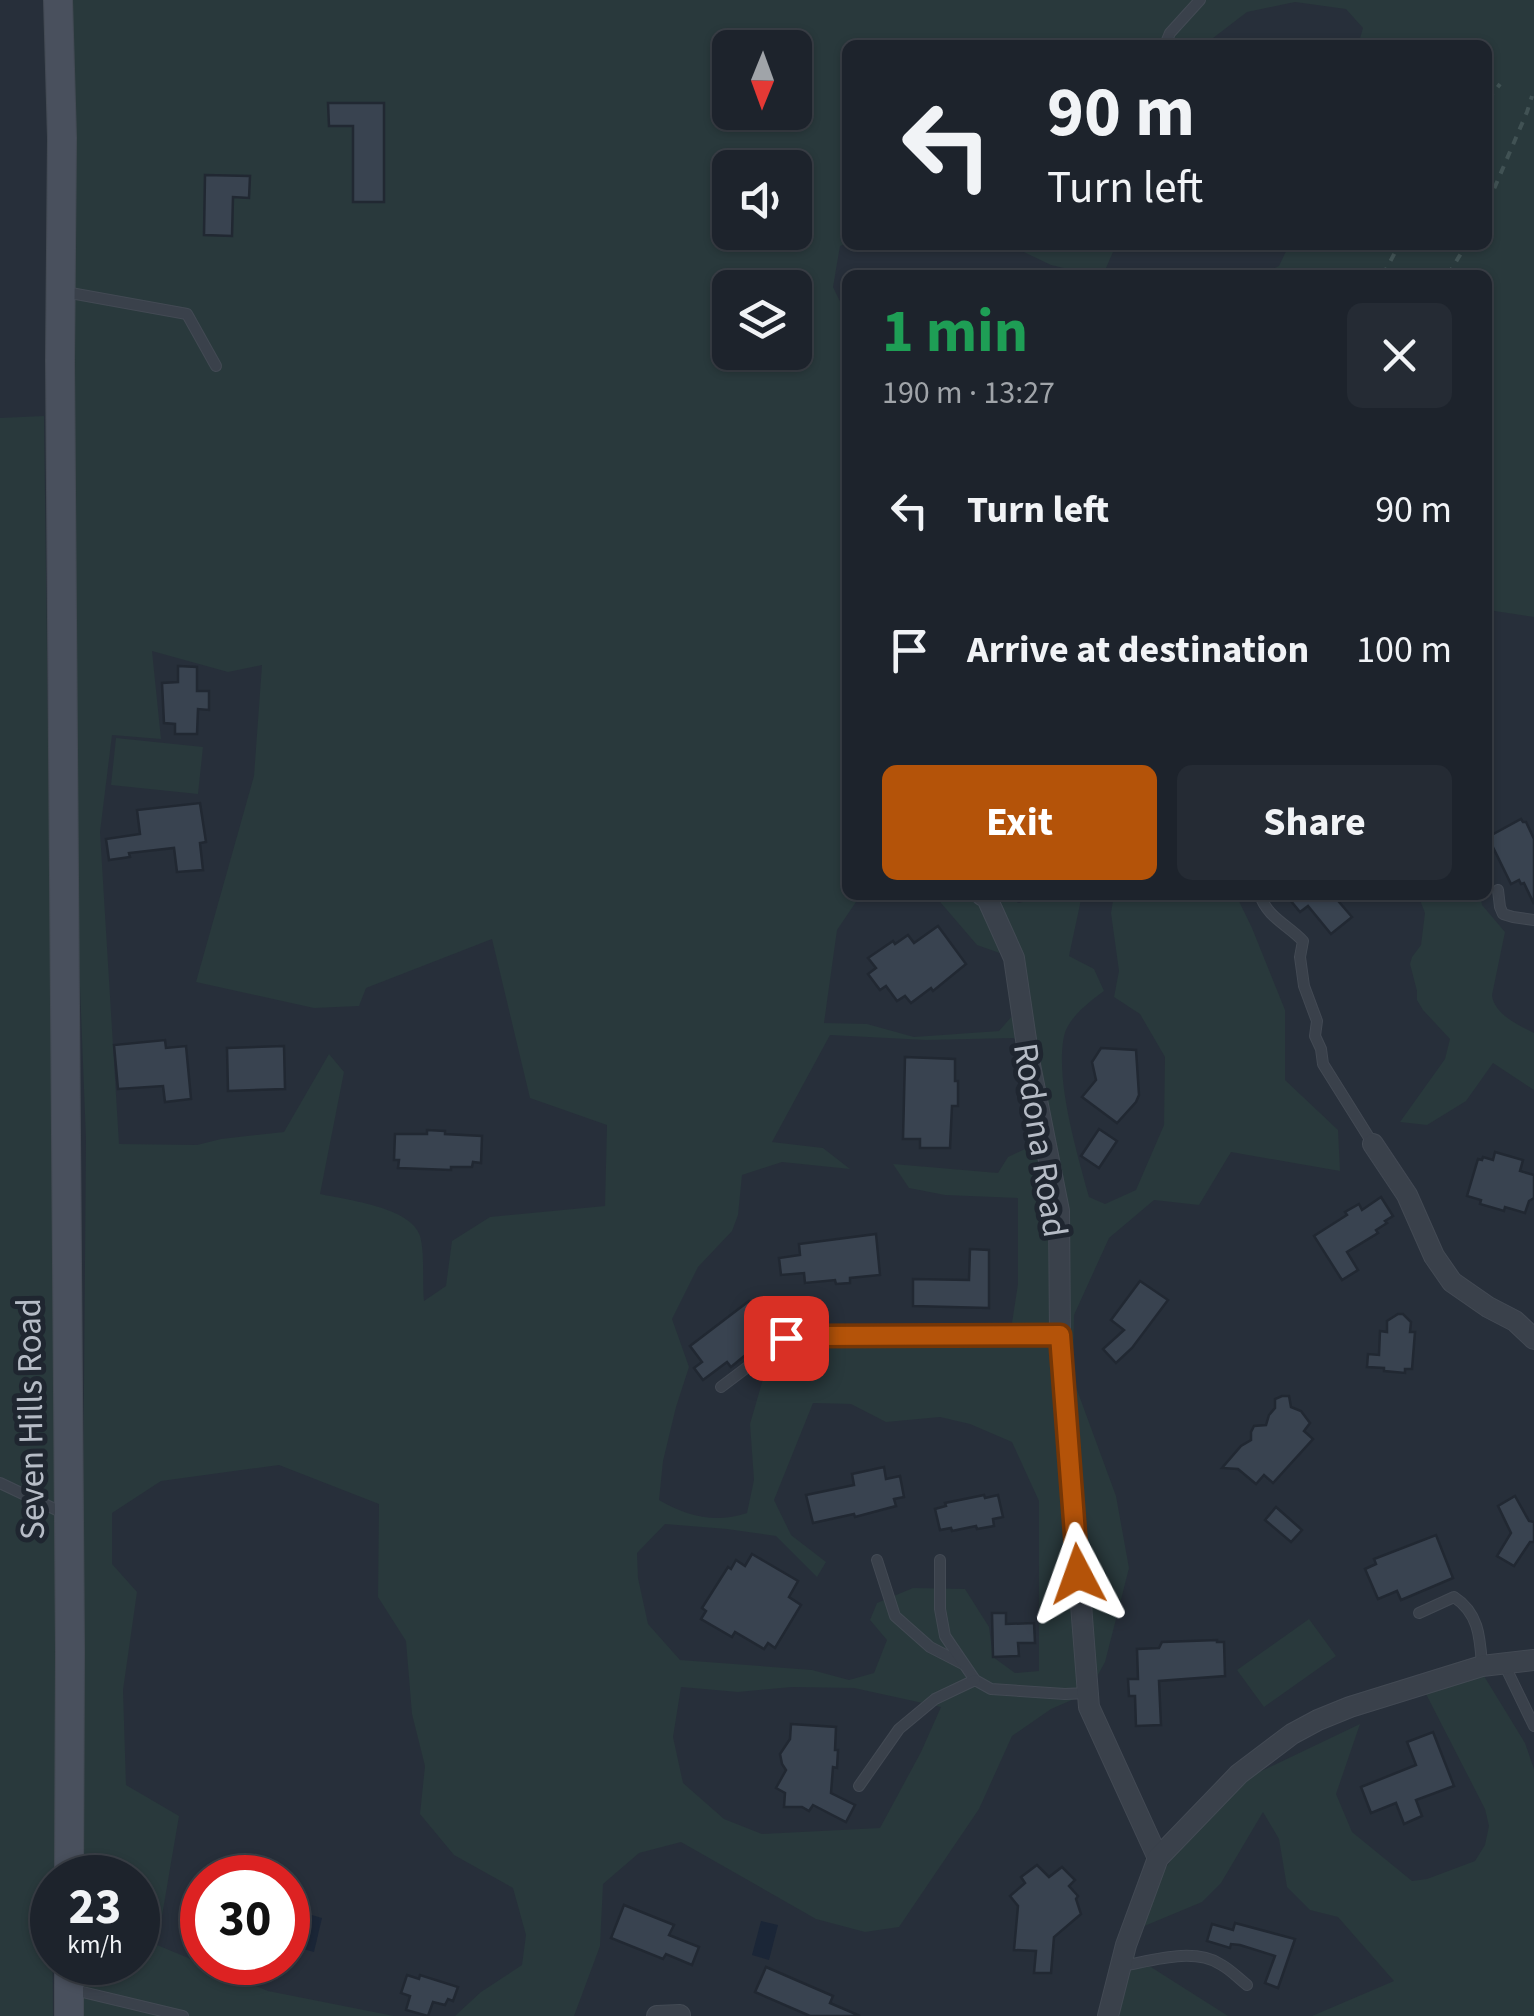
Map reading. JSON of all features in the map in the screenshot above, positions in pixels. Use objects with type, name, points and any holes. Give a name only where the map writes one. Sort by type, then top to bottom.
[{"type":"main road","name":"Seven Hills Road","points":[[58,0],[62,138],[69,1855]]},
{"type":"street","name":"Rodona Road","points":[[988,900],[1014,958],[1029,1060],[1059,1211],[1060,1335],[1089,1707],[1158,1858]]},
{"type":"street","points":[[1373,1144],[1408,1195],[1434,1256],[1452,1282],[1515,1321],[1534,1339]]},
{"type":"street","points":[[1108,2016],[1126,1945],[1158,1858],[1240,1774],[1292,1734],[1350,1707],[1493,1665],[1534,1660]]},
{"type":"street","points":[[657,2016],[680,2015]]},
{"type":"lane","points":[[1167,40],[1200,0]]},
{"type":"lane","points":[[61,292],[187,314],[216,366]]},
{"type":"lane","points":[[1498,890],[1503,914],[1534,920]]},
{"type":"lane","points":[[1260,900],[1276,920],[1303,941],[1300,956],[1304,986],[1317,1021],[1315,1036],[1323,1064],[1373,1144]]},
{"type":"lane","points":[[721,1387],[786,1338],[1060,1335]]},
{"type":"lane","points":[[0,1482],[69,1516]]},
{"type":"lane","points":[[877,1560],[895,1616],[930,1648],[964,1664]]},
{"type":"lane","points":[[940,1560],[940,1609],[945,1636],[975,1680],[991,1689],[1088,1693]]},
{"type":"lane","points":[[1418,1613],[1454,1597],[1466,1605],[1493,1665],[1534,1726]]},
{"type":"lane","points":[[859,1786],[900,1729],[935,1699],[975,1680]]},
{"type":"lane","points":[[1121,1966],[1206,1957],[1246,1985]]},
{"type":"lane","points":[[69,1989],[183,2016]]},
{"type":"path","points":[[1492,95],[1500,84]]},
{"type":"path","points":[[1492,194],[1532,96]]},
{"type":"shaded area","points":[[68,0],[1534,0],[1534,617],[1492,611],[1492,270],[1271,270],[1279,266],[1287,250],[1492,250],[1492,40],[1359,40],[1363,28],[1346,9],[1295,2],[1247,12],[1211,40],[842,40],[842,245],[833,287],[842,306],[842,900],[857,900],[837,930],[824,1023],[867,1024],[914,1037],[999,1031],[1020,1007],[1014,958],[977,945],[938,900],[1019,903],[1081,900],[1069,956],[1094,969],[1104,991],[1080,1010],[1066,1029],[1062,1074],[1089,1197],[1105,1204],[1136,1190],[1164,1125],[1165,1057],[1140,1014],[1114,997],[1119,971],[1111,913],[1113,900],[1238,900],[1285,1010],[1285,1080],[1338,1130],[1340,1171],[1231,1152],[1199,1205],[1154,1200],[1109,1238],[1074,1315],[1073,1379],[1116,1496],[1129,1568],[1105,1662],[1088,1693],[1051,1709],[1012,1736],[979,1809],[899,1927],[865,1932],[816,1919],[681,1842],[639,1853],[603,1884],[600,1946],[574,2016],[455,2016],[481,1992],[522,1965],[526,1935],[513,1888],[454,1855],[420,1814],[425,1766],[412,1714],[406,1641],[378,1597],[379,1504],[279,1465],[161,1481],[112,1513],[112,1564],[137,1592],[123,1690],[126,1785],[179,1816],[160,1927],[160,1855],[80,1855],[86,1139],[74,835]],"holes":[[[152,651],[228,672],[262,665],[254,776],[196,982],[314,1008],[359,1006],[366,988],[492,939],[530,1098],[607,1125],[605,1206],[490,1217],[452,1241],[446,1286],[424,1301],[422,1243],[414,1226],[377,1206],[320,1194],[344,1072],[329,1054],[284,1132],[197,1145],[119,1144],[100,832],[112,735],[161,739]],[[830,1035],[926,1040],[1014,1038],[1029,1060],[1046,1139],[1008,1157],[998,1173],[893,1164],[909,1188],[945,1195],[1018,1198],[1018,1284],[1012,1323],[991,1338],[856,1337],[808,1343],[763,1379],[750,1424],[754,1480],[747,1513],[702,1517],[659,1500],[663,1461],[689,1367],[672,1319],[698,1267],[732,1231],[738,1215],[742,1175],[782,1162],[850,1169],[823,1148],[772,1142]],[[813,1403],[851,1404],[886,1422],[940,1417],[970,1424],[1012,1442],[1039,1501],[1039,1671],[1015,1673],[993,1657],[989,1627],[965,1589],[913,1588],[877,1603],[870,1620],[887,1640],[874,1673],[849,1680],[812,1670],[680,1660],[648,1624],[637,1553],[665,1524],[776,1536],[817,1577],[826,1562],[791,1535],[774,1500]],[[681,1687],[738,1692],[792,1687],[854,1688],[941,1707],[880,1828],[762,1834],[724,1819],[683,1783],[673,1737]]]},
{"type":"shaded area","points":[[1020,250],[1114,250],[1105,270],[1072,270]]},
{"type":"shaded area","points":[[44,416],[59,1590],[55,1855],[30,1855],[30,1985],[53,1985],[53,2016],[0,2016],[0,418]]},
{"type":"shaded area","points":[[116,738],[203,747],[198,794],[111,785]]},
{"type":"shaded area","points":[[1420,900],[1481,900],[1505,932],[1492,995],[1494,1002],[1508,1018],[1534,1033],[1534,1090],[1493,1063],[1466,1101],[1427,1125],[1400,1122],[1445,1059],[1450,1039],[1417,1000],[1410,964],[1421,945],[1425,913]]},
{"type":"shaded area","points":[[1309,1619],[1336,1656],[1264,1707],[1237,1670]]},
{"type":"shaded area","points":[[1484,1676],[1525,1743],[1534,1769],[1534,2016],[1312,2016],[1394,1981],[1338,1917],[1310,1910],[1287,1887],[1279,1839],[1263,1812],[1221,1883],[1202,1902],[1142,1927],[1157,1881],[1194,1825],[1253,1775],[1360,1724],[1336,1794],[1352,1832],[1412,1881],[1475,1861],[1485,1845],[1489,1826],[1485,1809],[1425,1692]]},
{"type":"shaded area","points":[[160,1946],[180,1955],[180,1985],[254,1985],[394,2016],[80,2016],[80,1985],[160,1985]]},
{"type":"shaded area","points":[[1132,1955],[1228,2016],[1119,2016]]},
{"type":"water","points":[[310,1914],[322,1918],[314,1952],[310,1951]]},
{"type":"water","points":[[761,1921],[778,1925],[769,1960],[752,1955]]},
{"type":"building","points":[[328,103],[384,103],[384,202],[353,202],[353,126],[329,126]]},
{"type":"building","points":[[205,175],[250,176],[249,198],[233,197],[232,236],[204,235]]},
{"type":"building","points":[[178,666],[197,667],[197,691],[209,691],[209,710],[198,709],[197,734],[175,734],[175,724],[164,723],[162,683],[178,682]]},
{"type":"building","points":[[200,803],[206,842],[200,843],[203,870],[177,872],[174,848],[129,853],[130,857],[109,860],[106,839],[140,834],[137,810]]},
{"type":"building","points":[[1521,819],[1526,822],[1534,839],[1534,904],[1524,883],[1519,880],[1511,884],[1492,845],[1492,835]]},
{"type":"building","points":[[1290,900],[1337,900],[1352,917],[1331,934],[1308,906],[1300,912]]},
{"type":"building","points":[[938,926],[966,964],[911,1003],[905,996],[897,1001],[886,986],[880,990],[868,974],[876,968],[868,958],[908,935],[914,943]]},
{"type":"building","points":[[165,1040],[166,1048],[186,1046],[191,1099],[165,1102],[163,1086],[118,1089],[114,1045]]},
{"type":"building","points":[[284,1046],[285,1089],[228,1091],[227,1048]]},
{"type":"building","points":[[1101,1048],[1136,1050],[1139,1095],[1117,1123],[1082,1097],[1096,1080],[1092,1062]]},
{"type":"building","points":[[905,1057],[955,1059],[958,1106],[952,1106],[950,1148],[920,1148],[920,1139],[903,1139]]},
{"type":"building","points":[[1099,1129],[1117,1141],[1099,1168],[1081,1156]]},
{"type":"building","points":[[427,1130],[482,1136],[481,1163],[451,1170],[398,1168],[399,1160],[394,1160],[395,1134],[427,1134]]},
{"type":"building","points":[[1495,1152],[1523,1160],[1520,1171],[1534,1175],[1534,1198],[1525,1213],[1480,1204],[1481,1200],[1467,1196],[1478,1159],[1493,1160]]},
{"type":"building","points":[[1381,1197],[1393,1216],[1376,1230],[1378,1233],[1347,1252],[1358,1270],[1342,1280],[1314,1236],[1347,1215],[1345,1212],[1359,1204],[1362,1210]]},
{"type":"building","points":[[876,1234],[880,1275],[850,1278],[850,1283],[836,1284],[835,1280],[805,1283],[804,1273],[781,1275],[779,1258],[800,1255],[799,1244]]},
{"type":"building","points":[[970,1249],[989,1250],[989,1308],[913,1306],[913,1279],[969,1280]]},
{"type":"building","points":[[1140,1281],[1168,1300],[1116,1363],[1103,1349],[1124,1330],[1111,1320]]},
{"type":"building","points":[[749,1301],[761,1317],[771,1310],[783,1324],[731,1367],[727,1362],[703,1380],[694,1368],[702,1362],[690,1346]]},
{"type":"building","points":[[1398,1314],[1411,1322],[1410,1332],[1415,1332],[1412,1369],[1405,1369],[1405,1373],[1367,1367],[1368,1354],[1379,1355],[1380,1331],[1387,1332],[1387,1321]]},
{"type":"building","points":[[1289,1396],[1291,1407],[1301,1411],[1310,1423],[1304,1431],[1313,1439],[1273,1483],[1264,1475],[1256,1484],[1238,1469],[1222,1468],[1251,1440],[1254,1426],[1266,1425],[1275,1399]]},
{"type":"building","points":[[884,1467],[886,1479],[900,1476],[904,1497],[894,1499],[896,1506],[813,1523],[806,1495],[854,1485],[852,1474]]},
{"type":"building","points":[[998,1495],[1003,1517],[993,1519],[994,1526],[940,1530],[935,1509],[946,1506],[945,1503]]},
{"type":"building","points":[[1515,1496],[1529,1521],[1534,1522],[1534,1542],[1530,1542],[1514,1566],[1497,1556],[1511,1533],[1498,1506]]},
{"type":"building","points":[[1276,1507],[1302,1530],[1291,1542],[1265,1520]]},
{"type":"building","points":[[1436,1535],[1453,1578],[1401,1600],[1397,1591],[1378,1599],[1365,1569],[1376,1564],[1374,1559]]},
{"type":"building","points":[[752,1554],[798,1581],[789,1597],[801,1605],[775,1648],[768,1643],[764,1649],[735,1632],[732,1637],[701,1619],[706,1611],[702,1608],[728,1567],[731,1569],[736,1560],[745,1566]]},
{"type":"building","points":[[992,1613],[1006,1613],[1006,1624],[1034,1623],[1035,1643],[1018,1643],[1019,1656],[993,1657]]},
{"type":"building","points":[[1162,1642],[1224,1642],[1225,1676],[1159,1681],[1161,1725],[1136,1726],[1135,1696],[1129,1696],[1128,1679],[1138,1679],[1137,1649],[1159,1648]]},
{"type":"building","points":[[791,1724],[836,1727],[837,1768],[833,1767],[831,1793],[855,1805],[846,1822],[813,1805],[809,1811],[784,1807],[785,1793],[776,1788],[786,1770],[780,1754],[790,1739]]},
{"type":"building","points":[[1433,1732],[1454,1786],[1416,1800],[1422,1816],[1404,1824],[1396,1803],[1371,1813],[1361,1787],[1416,1765],[1407,1742]]},
{"type":"building","points":[[1037,1865],[1049,1877],[1062,1867],[1075,1880],[1069,1886],[1078,1896],[1081,1914],[1054,1937],[1051,1973],[1034,1973],[1036,1951],[1014,1950],[1018,1906],[1010,1896],[1025,1883],[1021,1877]]},
{"type":"building","points":[[624,1905],[674,1925],[669,1935],[699,1947],[692,1965],[666,1954],[663,1959],[611,1938]]},
{"type":"building","points":[[1235,1923],[1295,1939],[1278,1988],[1265,1983],[1275,1956],[1240,1945],[1231,1944],[1230,1948],[1207,1941],[1212,1924],[1233,1930]]},
{"type":"building","points":[[766,1967],[833,1996],[830,2003],[860,2016],[810,2016],[755,1992]]},
{"type":"building","points":[[407,1975],[458,1987],[453,2001],[448,1999],[445,2005],[433,2002],[428,2016],[406,2010],[410,1996],[401,1993]]},
{"type":"route","points":[[786,1338],[1060,1335],[1078,1574]]}]
